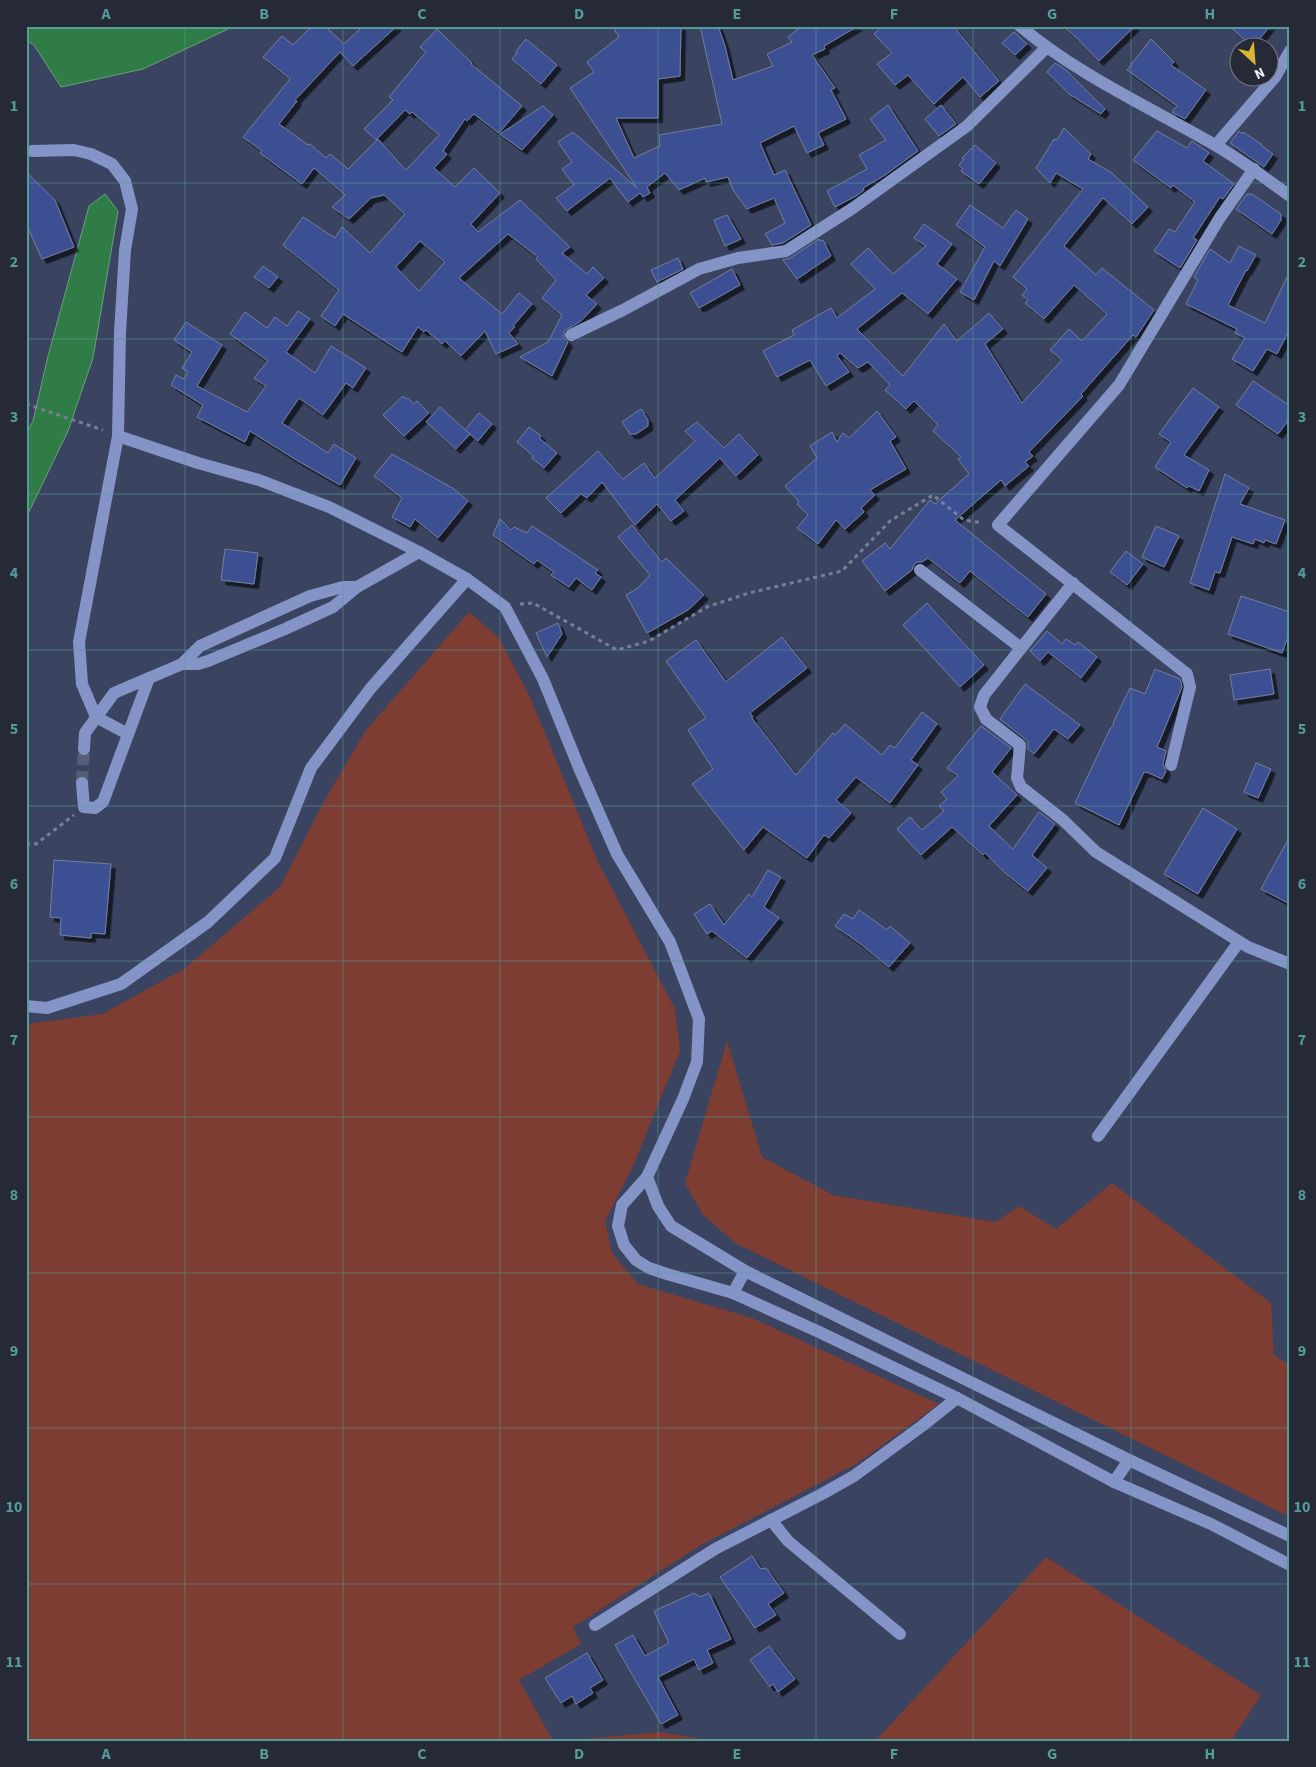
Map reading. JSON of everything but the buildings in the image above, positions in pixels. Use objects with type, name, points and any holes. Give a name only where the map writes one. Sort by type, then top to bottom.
[{"type":"street","points":[[1020,26],[1046,48],[1216,145],[1254,169],[1290,196]]},
{"type":"street","points":[[570,335],[623,310],[699,269],[738,258],[786,251],[853,208],[967,126],[1046,48]]},
{"type":"street","points":[[1216,145],[1275,77],[1290,51]]},
{"type":"street","points":[[32,151],[74,150],[91,154],[112,164],[124,181],[132,209],[125,250],[120,333],[118,436],[79,642],[82,684],[96,717],[128,734]]},
{"type":"street","points":[[1171,765],[1190,687],[1187,674],[998,525],[1119,385],[1219,219],[1254,169]]},
{"type":"street","points":[[118,436],[198,463],[259,480],[329,507],[419,552],[467,580],[504,607],[543,679],[617,854],[670,942],[699,1019],[697,1062],[683,1099],[647,1177],[622,1205],[618,1226],[624,1245],[636,1260],[649,1268],[666,1274],[733,1293],[817,1331],[957,1398],[1114,1482],[1211,1524],[1290,1565]]},
{"type":"street","points":[[182,664],[198,664],[208,661],[286,629],[333,607],[357,587],[419,552]]},
{"type":"street","points":[[920,570],[1022,648]]},
{"type":"street","points":[[26,1006],[47,1008],[121,984],[208,922],[275,858],[311,768],[370,689],[467,580]]},
{"type":"street","points":[[1073,583],[984,695],[980,707],[986,719],[1020,745],[1017,778],[1021,787],[1063,820],[1096,852],[1239,942],[1290,964]]},
{"type":"street","points":[[84,749],[85,732],[114,693],[182,664],[200,646],[310,596],[342,586],[357,587]]},
{"type":"street","points":[[82,783],[84,807],[95,808],[103,802],[149,678]]},
{"type":"street","points":[[1098,1136],[1239,942]]},
{"type":"street","points":[[647,1177],[658,1206],[671,1226],[745,1271],[1129,1460],[1290,1536]]},
{"type":"street","points":[[733,1293],[745,1271]]},
{"type":"street","points":[[595,1625],[715,1549],[854,1476],[957,1398]]},
{"type":"street","points":[[1114,1482],[1129,1460]]},
{"type":"street","points":[[1211,1524],[1224,1505]]},
{"type":"street","points":[[771,1520],[788,1541],[900,1634]]},
{"type":"path","points":[[26,404],[80,421],[118,436]]},
{"type":"path","points":[[504,607],[534,603],[617,650],[649,642],[707,607],[750,593],[842,571],[890,521],[933,495],[964,520],[998,525]]},
{"type":"path","points":[[26,844],[36,844],[84,807]]},
{"type":"shaded area","points":[[26,26],[230,26],[228,29],[143,69],[61,87],[34,45],[26,40]]},
{"type":"shaded area","points":[[105,194],[118,211],[93,358],[68,431],[26,518],[26,434],[33,421],[48,356],[89,206]]},
{"type":"shaded area","points":[[469,612],[499,638],[530,697],[598,862],[675,1009],[680,1051],[633,1166],[605,1221],[612,1253],[638,1284],[752,1318],[939,1404],[858,1463],[701,1545],[573,1627],[581,1644],[519,1680],[553,1741],[26,1741],[26,1024],[102,1014],[184,969],[280,887],[323,803],[366,730]]},
{"type":"shaded area","points":[[727,1041],[762,1157],[833,1195],[996,1222],[1019,1206],[1056,1229],[1112,1183],[1271,1303],[1274,1355],[1290,1365],[1290,1517],[735,1243],[702,1214],[685,1183]]},
{"type":"shaded area","points":[[1046,1557],[1261,1695],[1231,1741],[875,1741]]},
{"type":"shaded area","points":[[660,1732],[716,1741],[562,1741]]},
{"type":"tunnel","points":[[82,783],[84,749]]}]
